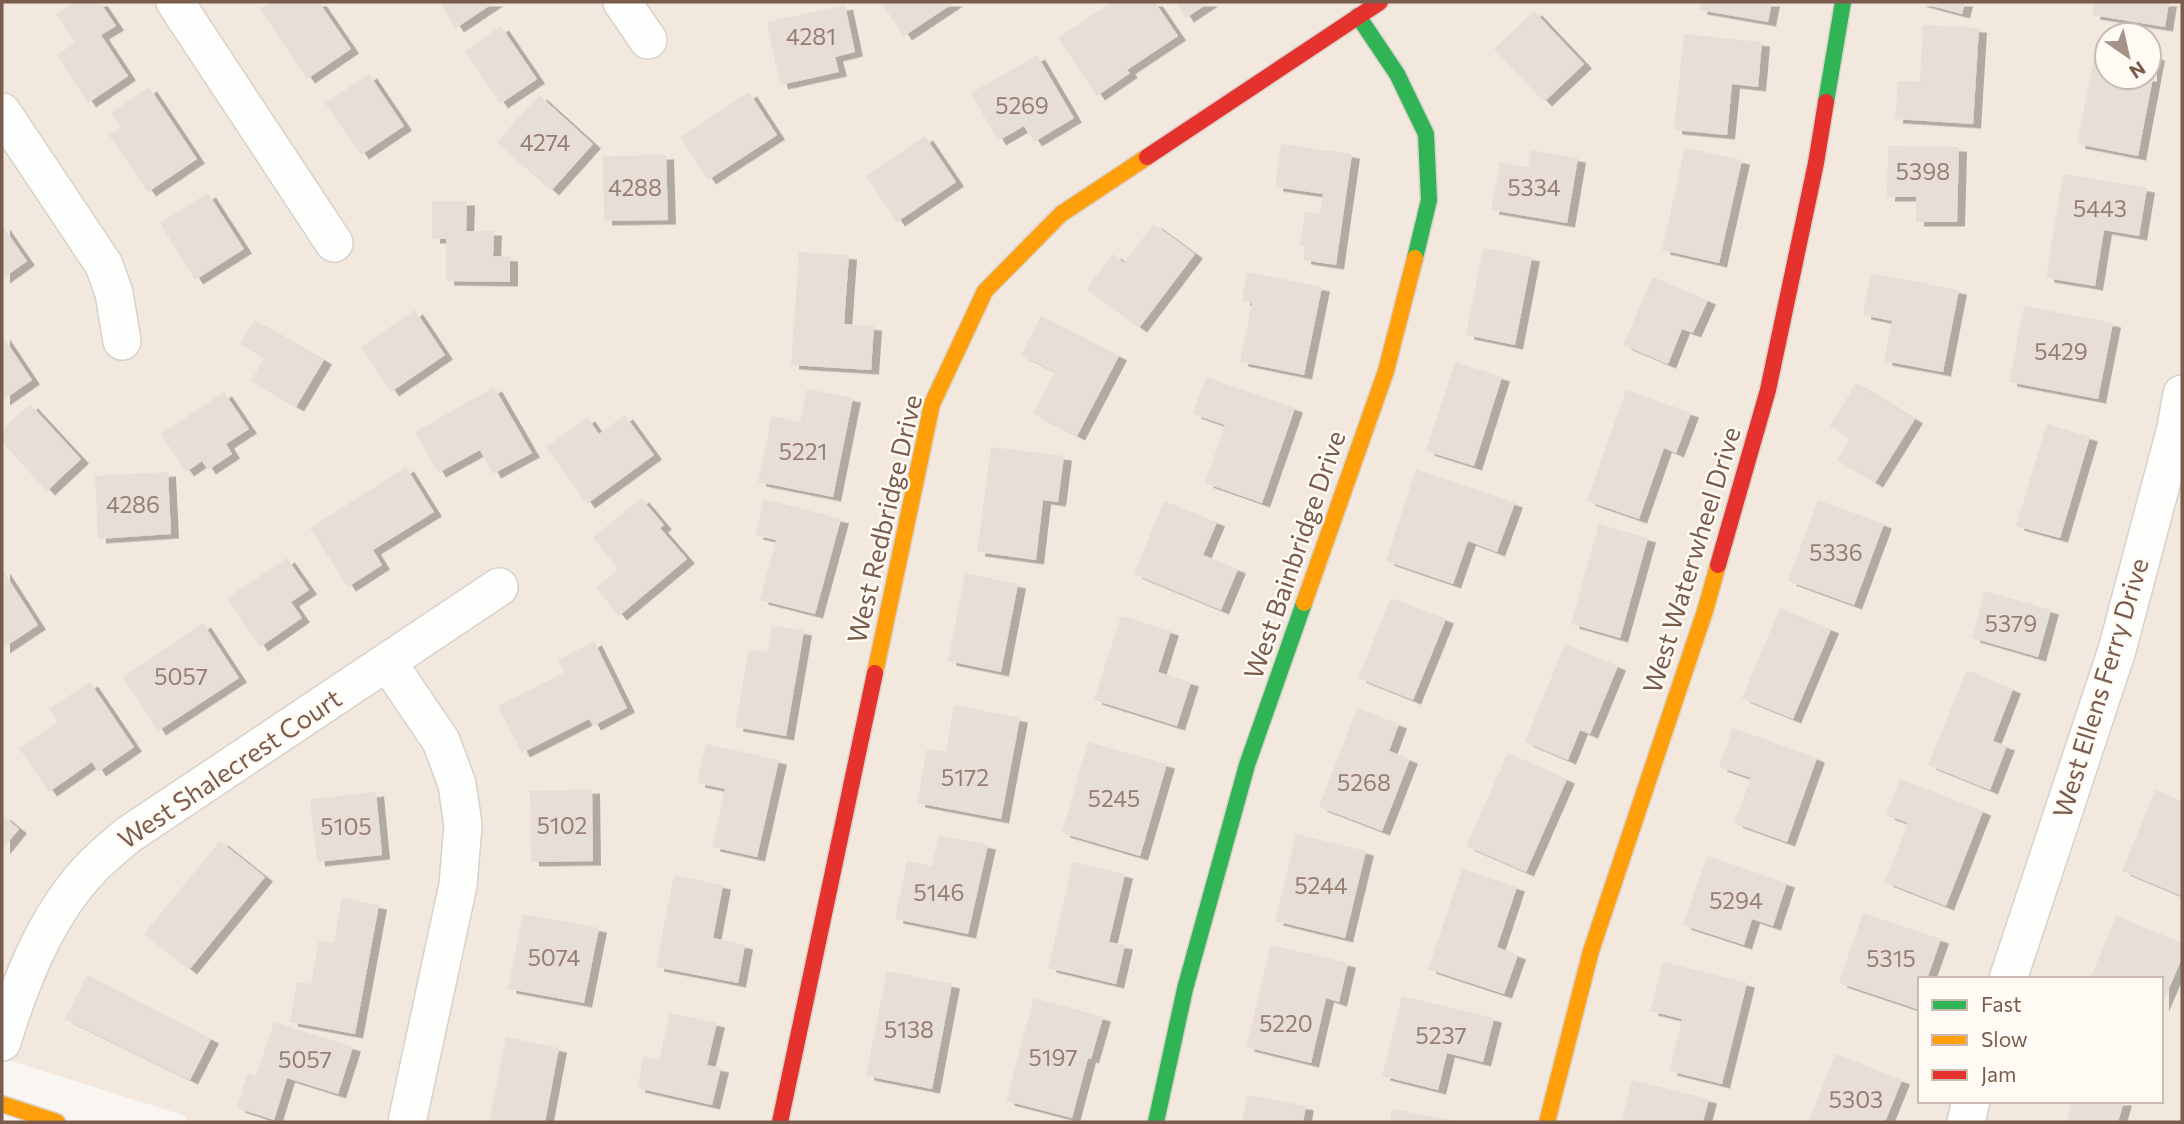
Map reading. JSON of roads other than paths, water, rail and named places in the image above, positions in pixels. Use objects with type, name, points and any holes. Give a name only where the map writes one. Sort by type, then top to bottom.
[{"type":"street","points":[[175,2],[334,243]]},
{"type":"street","points":[[622,2],[648,40]]},
{"type":"street","name":"West Redbridge Drive","points":[[780,1122],[932,404],[985,291],[1061,214],[1380,2]]},
{"type":"street","name":"West Waterwheel Drive","points":[[1547,1122],[1591,951],[1705,611],[1768,390],[1816,163],[1843,2]]},
{"type":"street","name":"West Bainbridge Drive","points":[[1156,1122],[1185,989],[1247,765],[1386,371],[1429,200],[1426,134],[1397,74],[1358,16]]},
{"type":"street","points":[[2,112],[103,265],[114,293],[121,341]]},
{"type":"street","name":"West Ellens Ferry Drive","points":[[2008,977],[2117,650],[2176,428],[2182,394]]},
{"type":"street","name":"West Shalecrest Court","points":[[2,1042],[14,1002],[34,954],[61,907],[91,868],[128,835],[499,587]]},
{"type":"street","points":[[388,663],[441,741],[457,784],[463,825],[458,885],[407,1122]]},
{"type":"street","points":[[1966,1122],[1971,1103]]},
{"type":"street","points":[[2,1104],[57,1122]]}]
